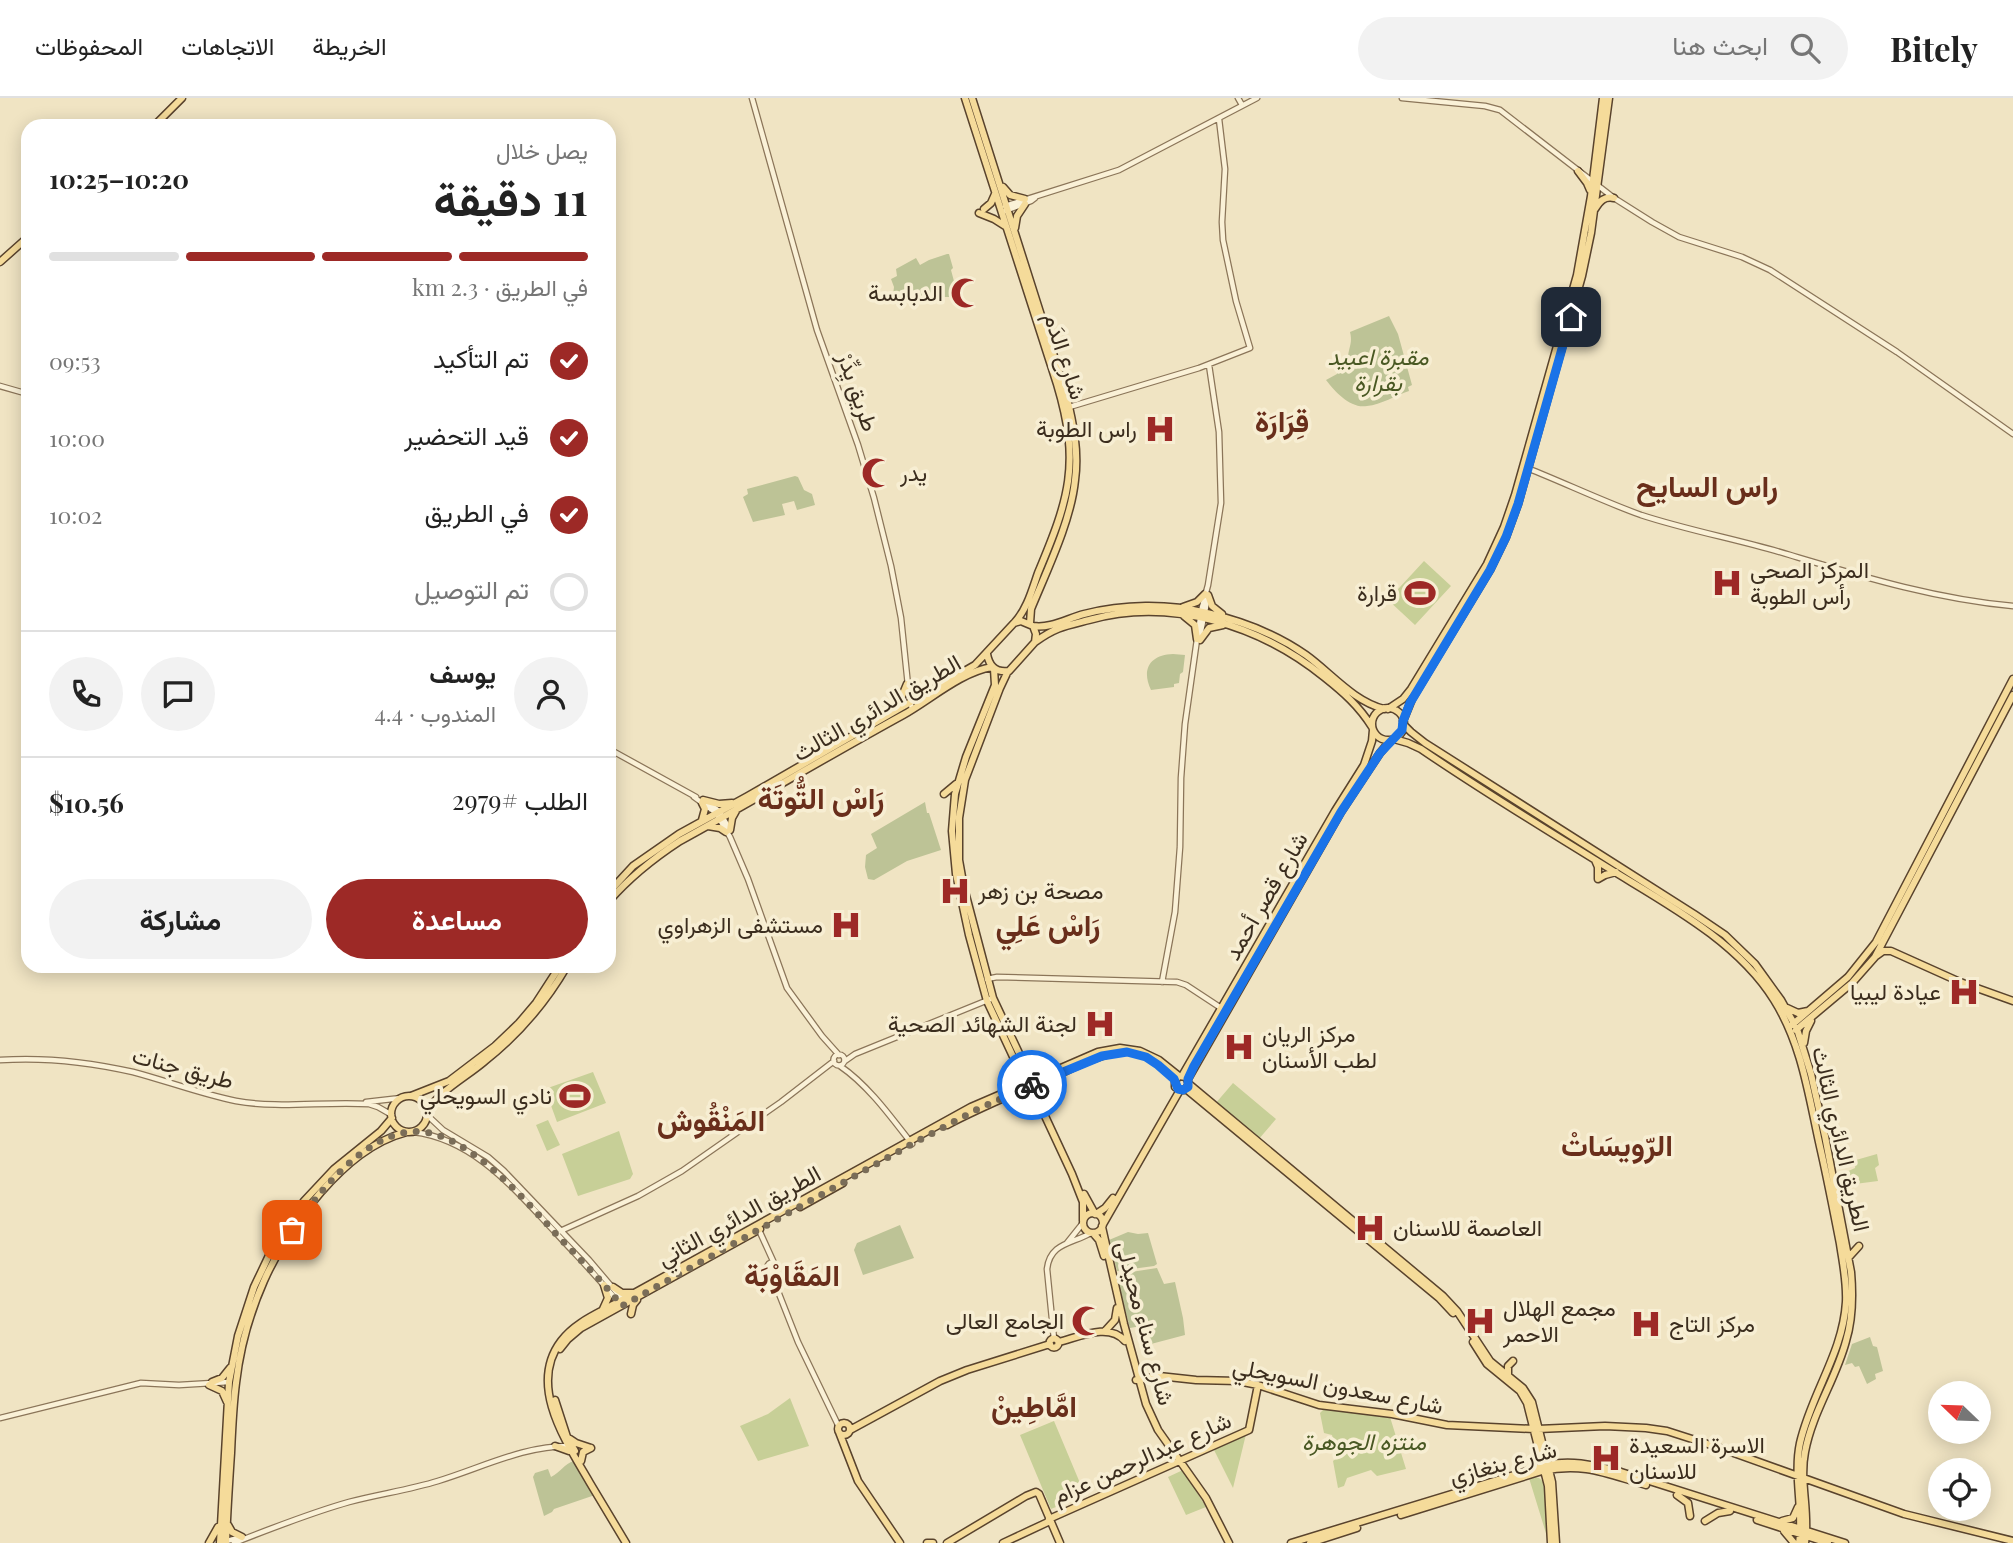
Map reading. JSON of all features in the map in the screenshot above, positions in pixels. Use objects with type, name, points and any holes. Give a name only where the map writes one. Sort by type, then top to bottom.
[{"type":"main road","points":[[161,119],[182,98]]},
{"type":"main road","name":"شارع الدَم","points":[[965,98],[995,192],[1004,209]]},
{"type":"main road","name":"شارع الدَم","points":[[972,98],[1067,408],[1076,459],[1073,494],[1064,526],[1031,609],[1031,625]]},
{"type":"main road","points":[[1373,728],[1372,722],[1376,713],[1402,699],[1411,689],[1485,568],[1504,527],[1526,467],[1582,276],[1594,210],[1595,157],[1603,98]]},
{"type":"main road","points":[[1180,611],[1207,594],[1214,609],[1228,622],[1299,657],[1353,701],[1380,738],[1392,739],[1402,730],[1412,699],[1469,607],[1499,553],[1513,520],[1577,275],[1609,98]]},
{"type":"main road","points":[[1578,171],[1587,171],[1595,157]]},
{"type":"main road","points":[[1578,171],[1591,194]]},
{"type":"main road","points":[[995,192],[991,203],[981,211],[1011,229],[1025,201],[1010,195],[999,183]]},
{"type":"main road","points":[[1594,210],[1602,199],[1614,198]]},
{"type":"main road","points":[[0,262],[21,243]]},
{"type":"main road","name":"شارع الدَم","points":[[987,654],[1022,614],[1057,526],[1066,498],[1071,453],[1067,408]]},
{"type":"main road","points":[[1014,623],[1021,621],[1043,626],[1112,608],[1163,609],[1203,615],[1263,631],[1290,645],[1360,699],[1370,705],[1399,713],[1403,722]]},
{"type":"main road","points":[[990,999],[959,860],[959,818],[967,771],[1000,688],[1009,671],[1035,642],[1058,628],[1109,615],[1163,609]]},
{"type":"main road","points":[[1180,611],[1194,624],[1198,641]]},
{"type":"main road","points":[[1198,641],[1209,628],[1228,622]]},
{"type":"main road","points":[[1031,625],[1036,634],[1035,642]]},
{"type":"main road","points":[[987,654],[993,668],[995,685],[959,779],[953,809],[956,874],[969,935],[990,999],[1087,1202],[1101,1219],[1102,1226],[1092,1233]]},
{"type":"main road","name":"الطريق الدائري الثالث","points":[[736,806],[975,665],[987,654]]},
{"type":"main road","points":[[993,668],[1001,672],[1009,671]]},
{"type":"main road","name":"الطريق الدائري الثالث","points":[[616,884],[633,866],[653,851],[912,709],[977,670],[993,668]]},
{"type":"main road","points":[[1793,1028],[1852,983],[1875,957],[2013,679]]},
{"type":"main road","points":[[908,684],[914,692],[923,694]]},
{"type":"main road","points":[[895,710],[908,684]]},
{"type":"main road","points":[[1804,1048],[1807,1027],[1816,1010],[1868,954],[2013,695]]},
{"type":"main road","name":"الطريق الدائري الثالث","points":[[1403,722],[1411,733],[1425,743],[1725,935],[1755,964],[1784,1006],[1793,1028],[1812,1104],[1847,1286],[1843,1329],[1802,1436],[1798,1455],[1804,1535],[1796,1543]]},
{"type":"main road","name":"شارع قصر أحمد","points":[[1102,1226],[1222,1009],[1364,765],[1370,750],[1373,728]]},
{"type":"main road","name":"الطريق الدائري الثالث","points":[[1392,739],[1422,749],[1693,922],[1734,952],[1773,998],[1804,1048],[1825,1136],[1853,1288],[1848,1333],[1818,1408],[1804,1457],[1799,1506],[1804,1535]]},
{"type":"main road","name":"شارع قصر أحمد","points":[[1096,1214],[1110,1203],[1341,812],[1392,739]]},
{"type":"main road","points":[[953,809],[946,796],[959,779]]},
{"type":"main road","points":[[702,802],[736,806],[729,833],[704,823],[705,809],[702,802]]},
{"type":"main road","name":"الطريق الدائري الثالث","points":[[616,894],[653,859],[704,823]]},
{"type":"main road","points":[[1595,860],[1598,879],[1616,872]]},
{"type":"main road","points":[[1886,936],[1891,951]]},
{"type":"main road","points":[[1875,957],[1884,951],[1891,951],[1960,982],[2013,1001]]},
{"type":"main road","points":[[209,1543],[223,1523],[233,1359],[241,1324],[254,1287],[285,1228],[304,1201],[328,1175],[381,1131],[401,1098],[449,1081],[495,1046],[536,1003],[555,973]]},
{"type":"main road","points":[[231,1542],[223,1523],[228,1403],[253,1308],[268,1270],[292,1230],[316,1198],[349,1164],[381,1141],[410,1132],[424,1124],[427,1113],[445,1090],[482,1064],[517,1034],[542,1005],[563,973]]},
{"type":"main road","points":[[1784,1006],[1798,1013],[1816,1010]]},
{"type":"main road","name":"الطريق الدائري الثاني","points":[[628,1543],[565,1437],[550,1394],[550,1364],[557,1346],[567,1333],[601,1311],[622,1303],[911,1143],[1011,1091],[1098,1052],[1120,1048],[1140,1051],[1153,1057],[1449,1308],[1460,1320],[1488,1364],[1520,1391],[1536,1429]]},
{"type":"main road","points":[[1020,1065],[1033,1075],[1050,1075]]},
{"type":"main road","points":[[841,1428],[842,1435],[940,1381],[967,1370],[1054,1342],[1123,1325],[1101,1243],[1084,1229],[1082,1196],[1039,1100],[1029,1093],[1011,1091],[1020,1065]]},
{"type":"main road","points":[[1039,1100],[1041,1087],[1050,1075]]},
{"type":"main road","name":"الطريق الدائري الثاني","points":[[1182,1083],[1443,1296],[1457,1311],[1490,1361],[1528,1395],[1534,1409],[1536,1429],[1551,1489]]},
{"type":"main road","points":[[411,1096],[423,1102],[427,1113]]},
{"type":"main road","points":[[392,1116],[396,1126],[410,1132]]},
{"type":"main road","points":[[1083,1222],[1087,1215],[1096,1214]]},
{"type":"main road","name":"شارع سناء محيدلى","points":[[1102,1226],[1136,1378]]},
{"type":"main road","points":[[1845,1238],[1859,1245],[1849,1257]]},
{"type":"main road","points":[[601,1311],[607,1303],[604,1285]]},
{"type":"main road","points":[[613,1287],[626,1294],[640,1293]]},
{"type":"main road","points":[[609,1313],[621,1312],[630,1315],[640,1293]]},
{"type":"main road","name":"الطريق الدائري الثاني","points":[[565,1437],[552,1374],[561,1347],[574,1333],[622,1303]]},
{"type":"main road","points":[[1107,1330],[1115,1320],[1117,1308]]},
{"type":"main road","name":"شارع سناء محيدلى","points":[[1123,1325],[1136,1378],[1154,1423],[1208,1506],[1228,1543]]},
{"type":"main road","points":[[1107,1330],[1118,1334],[1125,1341]]},
{"type":"main road","points":[[208,1384],[226,1374],[233,1359]]},
{"type":"main road","points":[[1508,1376],[1508,1364],[1513,1361]]},
{"type":"main road","name":"شارع سعدون السويحلي","points":[[1136,1378],[1163,1376],[1196,1381],[1238,1381],[1330,1407],[1447,1424],[1536,1429],[1605,1426],[1659,1430],[1717,1447],[1800,1478]]},
{"type":"main road","points":[[208,1384],[222,1391],[228,1403]]},
{"type":"main road","points":[[1003,1543],[1048,1519],[1250,1427],[1258,1385]]},
{"type":"main road","points":[[841,1428],[861,1424]]},
{"type":"main road","points":[[841,1428],[845,1448],[858,1481],[901,1543]]},
{"type":"main road","points":[[845,1448],[849,1432]]},
{"type":"main road","points":[[555,1446],[565,1437],[591,1448],[583,1452],[581,1461]]},
{"type":"main road","points":[[555,1446],[565,1448],[573,1455]]},
{"type":"main road","name":"الطريق الدائري الثاني","points":[[570,1446],[628,1543]]},
{"type":"main road","name":"شارع سناء محيدلى","points":[[1179,1460],[1201,1490],[1228,1543]]},
{"type":"main road","name":"شارع بنغازي","points":[[1292,1543],[1572,1462],[1596,1465],[1766,1518],[1804,1535],[1845,1543]]},
{"type":"main road","points":[[1554,1543],[1551,1489],[1555,1474],[1562,1467]]},
{"type":"main road","name":"شارع بنغازي","points":[[1310,1543],[1530,1475],[1545,1468],[1562,1467],[1603,1472],[1827,1543]]},
{"type":"main road","points":[[1530,1475],[1543,1479],[1551,1489]]},
{"type":"main road","points":[[1800,1478],[1930,1522],[2013,1541]]},
{"type":"main road","points":[[947,1543],[1033,1493],[1039,1494],[1058,1543]]},
{"type":"main road","points":[[1677,1495],[1688,1503],[1690,1516]]},
{"type":"main road","points":[[1766,1518],[1791,1520],[1799,1506]]},
{"type":"main road","points":[[1706,1521],[1718,1513],[1730,1511]]},
{"type":"main road","points":[[223,1523],[232,1532],[231,1542]]},
{"type":"main road","points":[[1780,1527],[1796,1543]]},
{"type":"main road","points":[[927,1543],[933,1543]]},
{"type":"main road","points":[[1813,1543],[1827,1543]]},
{"type":"street","name":"طريق يِدِّرْ","points":[[752,98],[817,330],[874,498],[901,618],[912,709]]},
{"type":"street","points":[[1238,98],[1242,104]]},
{"type":"street","points":[[1004,209],[1124,169],[1257,98]]},
{"type":"street","points":[[1402,98],[1496,108],[1614,198],[1679,237],[1742,257],[1770,270],[1943,383],[2013,434]]},
{"type":"street","points":[[1067,408],[1209,365],[1250,348],[1236,301],[1223,240],[1225,169],[1219,119]]},
{"type":"street","points":[[1162,982],[1174,920],[1184,741],[1221,510],[1219,432],[1209,365]]},
{"type":"street","points":[[0,386],[21,392]]},
{"type":"street","points":[[1526,467],[1625,509],[1674,524],[1782,552],[1879,582],[1956,599],[2013,606]]},
{"type":"street","points":[[616,753],[694,797],[719,815],[748,880],[787,988],[839,1060],[893,1118],[911,1143]]},
{"type":"street","points":[[987,979],[997,977],[1182,983],[1222,1009]]},
{"type":"street","points":[[558,1232],[638,1196],[682,1171],[839,1060],[990,999]]},
{"type":"street","name":"طريق جنات","points":[[0,1060],[89,1063],[232,1100],[259,1104],[358,1103]]},
{"type":"street","points":[[358,1103],[401,1098]]},
{"type":"street","points":[[358,1103],[378,1107],[392,1116]]},
{"type":"street","points":[[427,1113],[443,1130],[495,1163],[534,1201],[622,1303]]},
{"type":"street","points":[[410,1132],[440,1137],[485,1163],[613,1287],[622,1303]]},
{"type":"street","points":[[1066,1244],[1083,1222]]},
{"type":"street","points":[[758,1227],[771,1264],[777,1266],[773,1271],[774,1280],[798,1342],[841,1428]]},
{"type":"street","points":[[1054,1342],[1048,1261],[1054,1251],[1092,1233]]},
{"type":"street","points":[[0,1418],[141,1383],[232,1385]]},
{"type":"street","points":[[231,1542],[328,1508],[423,1485],[496,1461],[555,1446],[570,1446]]},
{"type":"green space","points":[[947,254],[953,268],[951,270],[955,285],[950,297],[893,295],[891,279],[897,276],[896,269],[916,258],[920,265]]},
{"type":"green space","name":"مقبرة اعبيد بقرارة","points":[[1389,316],[1398,334],[1412,385],[1408,387],[1409,391],[1378,404],[1355,405],[1339,394],[1326,380],[1337,374],[1337,367],[1348,359],[1350,332]]},
{"type":"green space","points":[[795,476],[804,490],[812,494],[815,505],[797,510],[794,501],[782,504],[785,515],[753,522],[743,497],[748,494],[747,489]]},
{"type":"green space","name":"قرارة","points":[[1424,561],[1451,586],[1415,625],[1388,600]]},
{"type":"green space","points":[[1185,655],[1179,683],[1174,684],[1174,687],[1151,690],[1147,676],[1150,664],[1158,657]]},
{"type":"green space","points":[[925,802],[941,850],[907,861],[874,880],[868,879],[866,855],[877,848],[871,834]]},
{"type":"green space","name":"نادي السويحلي","points":[[593,1072],[606,1103],[557,1122],[545,1089]]},
{"type":"green space","points":[[1233,1083],[1276,1119],[1258,1140],[1215,1104]]},
{"type":"green space","points":[[548,1120],[560,1145],[547,1151],[536,1125]]},
{"type":"green space","points":[[619,1131],[633,1174],[630,1179],[578,1196],[562,1154]]},
{"type":"green space","points":[[1877,1154],[1879,1165],[1875,1168],[1878,1181],[1855,1184],[1851,1175],[1844,1179],[1842,1174],[1855,1168],[1856,1160]]},
{"type":"green space","points":[[900,1225],[914,1258],[863,1275],[854,1250],[857,1243]]},
{"type":"green space","points":[[1128,1232],[1148,1233],[1157,1264],[1117,1271],[1109,1240]]},
{"type":"green space","points":[[1157,1268],[1164,1284],[1175,1282],[1185,1335],[1151,1344],[1146,1325],[1130,1328],[1116,1276]]},
{"type":"green space","points":[[1870,1337],[1873,1346],[1877,1347],[1883,1371],[1875,1374],[1876,1379],[1867,1384],[1859,1366],[1855,1367],[1852,1363],[1845,1365],[1852,1344]]},
{"type":"green space","points":[[790,1398],[809,1446],[758,1461],[740,1426],[768,1414]]},
{"type":"green space","name":"منتزه الجوهرة","points":[[1324,1409],[1390,1417],[1406,1469],[1377,1476],[1371,1470],[1347,1478],[1344,1486],[1338,1488],[1333,1461],[1338,1457],[1332,1435],[1324,1433],[1320,1413]]},
{"type":"green space","points":[[1054,1421],[1085,1495],[1051,1509],[1020,1435]]},
{"type":"green space","points":[[1247,1430],[1233,1488],[1212,1446]]},
{"type":"green space","points":[[574,1461],[595,1495],[554,1509],[544,1516],[533,1477],[535,1473],[548,1469],[551,1477]]},
{"type":"green space","points":[[1183,1470],[1206,1507],[1186,1515],[1168,1477]]},
{"type":"green space","points":[[1534,1477],[1545,1483],[1549,1543],[1529,1478]]},
{"type":"way so far","points":[[292,1230],[337,1175],[374,1145],[407,1132],[432,1134],[459,1146],[494,1170],[622,1306],[912,1144],[978,1109],[1032,1085]]},
{"type":"place","name":"الدبابسة","points":[[966,293]]},
{"type":"place","name":"راس الطوبة","points":[[1160,429]]},
{"type":"place","name":"يدر","points":[[877,473]]},
{"type":"place","name":"المركز الصحي رأس الطوبة","points":[[1727,583]]},
{"type":"place","name":"قرارة","points":[[1420,593]]},
{"type":"place","name":"مصحة بن زهر","points":[[955,891]]},
{"type":"place","name":"مستشفى الزهراوي","points":[[846,925]]},
{"type":"place","name":"عيادة ليبيا","points":[[1964,992]]},
{"type":"place","name":"لجنة الشهائد الصحية","points":[[1100,1024]]},
{"type":"place","name":"مركز الريان لطب الأسنان","points":[[1239,1047]]},
{"type":"place","name":"نادي السويحلي","points":[[575,1096]]},
{"type":"place","name":"العاصمة للاسنان","points":[[1370,1228]]},
{"type":"place","name":"الجامع العالى","points":[[1087,1321]]},
{"type":"place","name":"مجمع الهلال الاحمر","points":[[1480,1321]]},
{"type":"place","name":"مركز التاج","points":[[1646,1324]]},
{"type":"place","name":"الاسرة السعيدة للاسنان","points":[[1606,1458]]},
{"type":"district","name":"قِرَارَة","points":[[1282,422]]},
{"type":"district","name":"راس السايح","points":[[1707,487]]},
{"type":"district","name":"رَاسْ التُّوتَة","points":[[821,799]]},
{"type":"district","name":"رَاسْ عَلِي","points":[[1048,926]]},
{"type":"district","name":"المَنْقُوش","points":[[711,1121]]},
{"type":"district","name":"الرّويسَاتْ","points":[[1617,1146]]},
{"type":"district","name":"المَقَاوْبَة","points":[[792,1276]]},
{"type":"district","name":"امَّاطِينْ","points":[[1034,1407]]},
{"type":"route","points":[[1032,1085],[1102,1056],[1127,1052],[1146,1057],[1158,1065],[1174,1079],[1178,1089],[1188,1087],[1188,1079],[1194,1066],[1341,812],[1380,753],[1399,735],[1410,703],[1499,553],[1518,504],[1571,317]]}]
